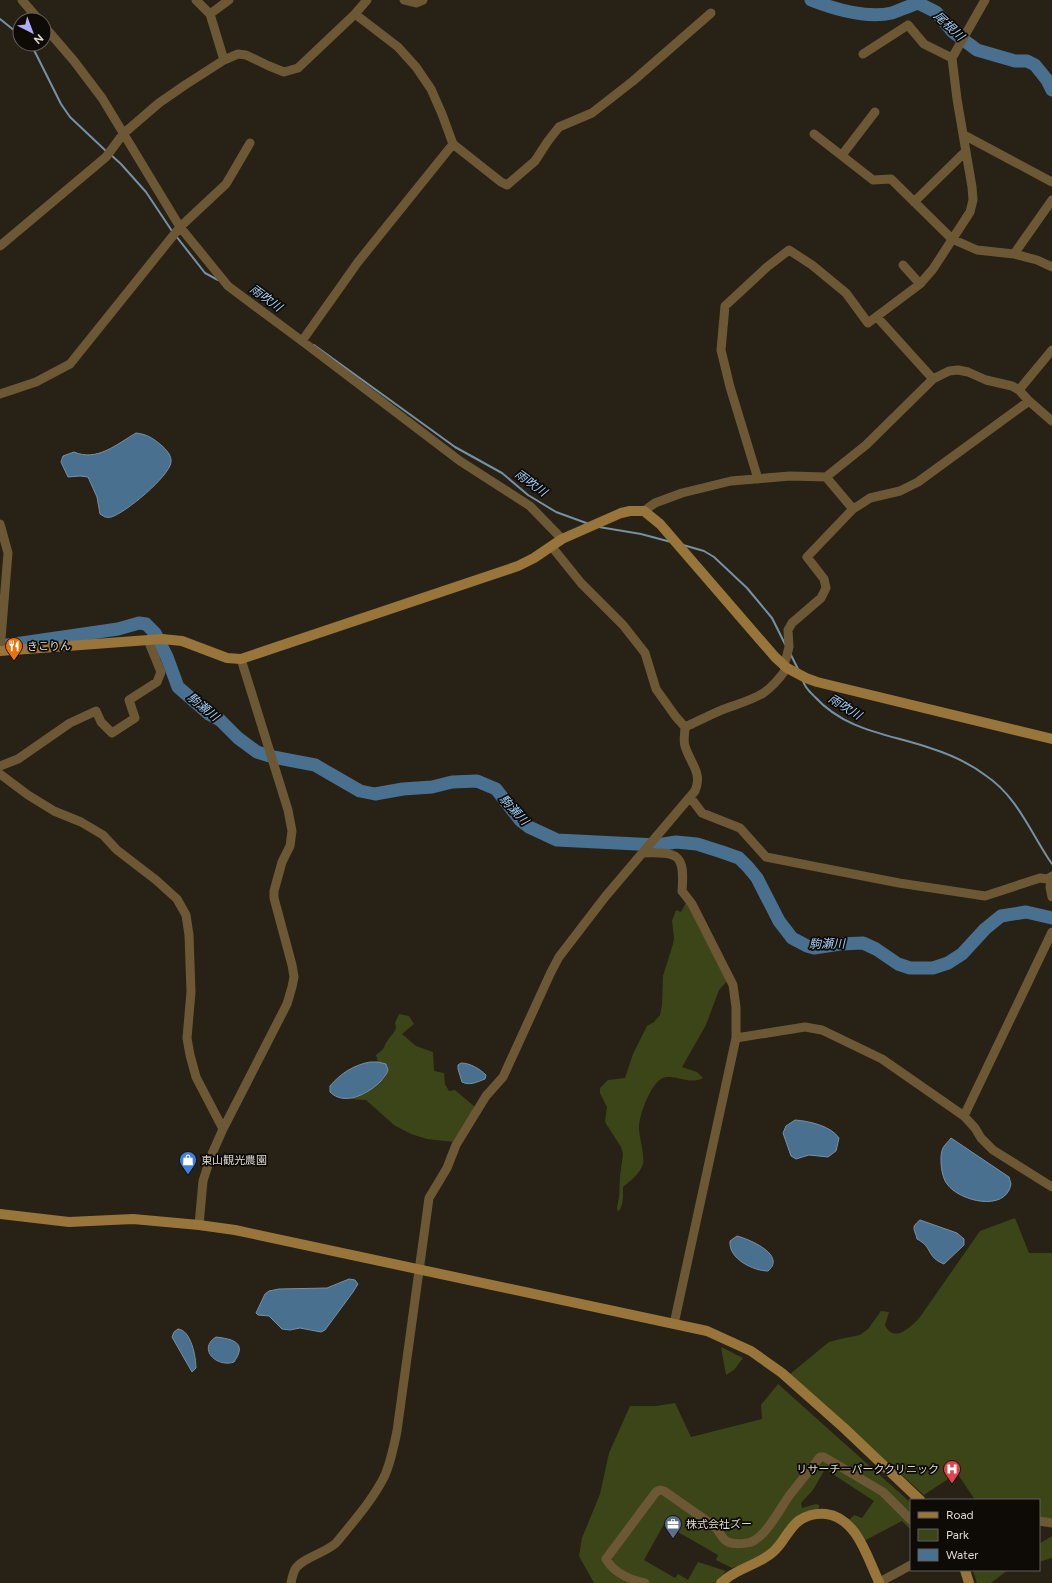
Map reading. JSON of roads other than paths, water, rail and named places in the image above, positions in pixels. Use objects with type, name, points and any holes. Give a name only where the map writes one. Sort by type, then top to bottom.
[{"type":"street","points":[[22,0],[32,12]]},
{"type":"street","points":[[196,0],[210,14],[224,60]]},
{"type":"street","points":[[210,14],[229,0]]},
{"type":"street","points":[[0,246],[109,153],[123,134],[159,103],[224,60],[238,54],[284,72],[298,68],[355,14],[367,0]]},
{"type":"street","points":[[404,0],[416,3],[422,0]]},
{"type":"street","points":[[758,479],[730,387],[721,350],[725,306],[767,267],[789,250],[812,265],[846,293],[868,323],[920,284],[933,269],[970,212],[973,200],[952,58],[985,0]]},
{"type":"street","points":[[355,14],[398,47],[416,67],[431,89],[453,144],[500,182],[507,185],[535,161],[559,127],[592,113],[633,81],[711,13]]},
{"type":"street","points":[[864,54],[908,25],[924,44],[952,58]]},
{"type":"street","points":[[52,35],[102,98],[180,227],[228,286],[460,461],[530,506],[562,539]]},
{"type":"street","points":[[842,155],[875,112]]},
{"type":"street","points":[[814,134],[874,180],[891,179],[952,239],[977,250],[1014,254],[1037,260],[1052,267]]},
{"type":"street","points":[[964,134],[1052,182]]},
{"type":"street","points":[[0,394],[36,382],[70,364],[180,227],[226,184],[250,143]]},
{"type":"street","points":[[302,341],[358,262],[453,144]]},
{"type":"street","points":[[914,202],[966,151]]},
{"type":"street","points":[[1014,254],[1052,200]]},
{"type":"street","points":[[903,265],[920,284]]},
{"type":"street","points":[[877,316],[933,379]]},
{"type":"street","points":[[1019,390],[1052,350]]},
{"type":"street","points":[[0,524],[8,553],[0,651],[162,639],[182,641],[227,658],[241,659],[506,571],[534,558],[562,539],[596,523],[621,513],[630,511],[644,511],[655,503],[682,493],[731,480],[790,476],[826,477],[866,446],[933,379],[948,370],[958,370],[1012,386],[1019,390],[1052,421]]},
{"type":"street","points":[[685,727],[727,708],[756,698],[774,685],[787,665],[789,646],[788,630],[792,623],[821,598],[826,588],[824,579],[807,557],[853,509],[870,498],[900,491],[918,482],[1029,401]]},
{"type":"street","points":[[826,477],[853,509]]},
{"type":"street","points":[[644,511],[660,524],[787,665],[806,678],[1052,739]]},
{"type":"street","points":[[291,1583],[297,1567],[310,1558],[329,1549],[336,1543],[374,1494],[385,1475],[392,1454],[397,1431],[418,1269],[429,1198],[447,1168],[456,1145],[486,1096],[503,1078],[559,957],[605,897],[690,797],[698,784],[697,772],[684,745],[685,727],[656,689],[645,653],[623,625],[581,583],[552,547]]},
{"type":"street","points":[[0,766],[18,759],[70,723],[96,710],[100,722],[112,733],[135,718],[129,700],[157,682],[162,672],[149,640]]},
{"type":"street","points":[[199,1225],[206,1169],[223,1129],[287,1004],[294,977],[274,898],[274,885],[290,846],[292,831],[288,810],[270,749],[241,659]]},
{"type":"street","points":[[0,774],[28,795],[54,811],[81,822],[103,835],[117,850],[156,880],[177,899],[186,915],[189,935],[191,992],[187,1038],[190,1055],[196,1077],[223,1129]]},
{"type":"street","points":[[690,797],[702,813],[740,828],[766,857],[900,883],[985,896],[1040,878],[1047,879],[1052,877]]},
{"type":"street","points":[[644,851],[671,854],[680,861],[683,872],[682,891],[692,904],[733,985],[736,1007],[736,1038],[674,1324]]},
{"type":"street","points":[[1052,877],[1050,887],[1052,897]]},
{"type":"street","points":[[964,1116],[1052,932]]},
{"type":"street","points":[[736,1038],[805,1027],[822,1030],[882,1059],[964,1116],[975,1128],[981,1138],[993,1150],[1052,1187]]},
{"type":"street","points":[[0,1214],[69,1222],[133,1219],[235,1230],[707,1331],[730,1340],[762,1357],[804,1392],[919,1499]]},
{"type":"street","points":[[645,1583],[624,1577],[616,1572],[606,1559],[656,1492],[660,1490],[664,1491],[707,1521],[714,1524],[724,1539],[728,1542],[748,1543],[754,1541],[762,1535],[793,1491],[820,1457],[824,1457],[883,1492],[910,1519]]},
{"type":"street","points":[[721,1583],[727,1576],[736,1571],[767,1558],[775,1550],[792,1526],[809,1515],[819,1513],[832,1514],[841,1518],[850,1526],[862,1546],[878,1583],[910,1566]]},
{"type":"street","points":[[1040,1521],[1052,1522]]},
{"type":"street","points":[[965,1571],[969,1583]]},
{"type":"water","points":[[136,433],[152,438],[165,448],[171,457],[169,468],[146,494],[126,509],[110,517],[105,517],[100,514],[97,497],[88,477],[68,477],[61,462],[63,456],[74,452],[82,455],[99,453]]},
{"type":"water","points":[[370,1062],[386,1064],[388,1069],[385,1076],[376,1086],[364,1094],[350,1098],[336,1096],[330,1092],[330,1086],[343,1073],[353,1067]]},
{"type":"water","points":[[461,1063],[471,1065],[478,1069],[486,1075],[485,1079],[471,1084],[462,1082],[458,1069],[458,1065]]},
{"type":"water","points":[[795,1120],[813,1123],[831,1130],[839,1138],[836,1151],[828,1157],[809,1155],[796,1159],[791,1156],[783,1133],[786,1126]]},
{"type":"water","points":[[951,1138],[1009,1177],[1011,1184],[1007,1193],[1001,1199],[982,1201],[971,1199],[953,1190],[947,1184],[943,1176],[941,1161],[943,1148]]},
{"type":"water","points":[[920,1220],[957,1233],[964,1239],[964,1245],[944,1264],[938,1261],[934,1258],[925,1245],[917,1239],[914,1227]]},
{"type":"water","points":[[737,1236],[750,1240],[770,1254],[773,1259],[773,1265],[768,1271],[756,1269],[743,1263],[737,1258],[730,1247],[730,1241]]},
{"type":"water","points":[[349,1279],[355,1280],[358,1284],[325,1330],[321,1332],[300,1328],[290,1330],[282,1329],[269,1316],[258,1315],[256,1313],[265,1294],[269,1291],[279,1289],[327,1288]]},
{"type":"water","points":[[178,1329],[186,1334],[192,1345],[196,1368],[192,1372],[172,1337],[174,1332]]},
{"type":"water","points":[[216,1337],[228,1339],[239,1346],[238,1355],[234,1362],[228,1363],[216,1360],[209,1352],[208,1347]]},
{"type":"waterway","name":"尾根川","points":[[811,0],[840,10],[872,15],[892,13],[918,3],[936,12],[953,32],[977,50],[1015,61],[1027,61],[1035,65],[1047,80],[1052,90]]},
{"type":"waterway","name":"雨吹川","points":[[0,19],[12,29]]},
{"type":"waterway","name":"雨吹川","points":[[35,52],[61,104],[70,117],[106,151]]},
{"type":"waterway","name":"雨吹川","points":[[111,155],[146,192],[172,231]]},
{"type":"waterway","name":"雨吹川","points":[[176,236],[205,273],[218,280]]},
{"type":"waterway","name":"雨吹川","points":[[314,345],[455,447],[502,473],[528,495],[556,512],[589,524]]},
{"type":"waterway","name":"雨吹川","points":[[599,527],[641,534],[671,542]]},
{"type":"waterway","name":"雨吹川","points":[[683,545],[704,551],[714,557],[747,588],[772,618],[785,644]]},
{"type":"waterway","name":"駒瀬川","points":[[0,646],[118,629],[139,623],[146,624],[155,633],[167,657],[178,687],[209,714],[220,720],[238,738],[257,752],[273,757],[315,765],[360,791],[375,794],[403,789],[432,787],[452,782],[477,781],[496,789],[520,820],[529,827],[557,840],[657,845],[676,842],[697,844],[722,852],[739,858],[757,878],[779,921],[792,938],[814,948],[840,944],[863,943],[876,949],[898,964],[910,968],[933,968],[948,963],[962,954],[985,929],[1001,916],[1026,912],[1052,918]]},
{"type":"waterway","name":"雨吹川","points":[[790,653],[799,671]]},
{"type":"waterway","name":"雨吹川","points":[[803,681],[806,688],[815,697],[840,717],[869,730],[944,753],[959,759],[985,775],[1015,804],[1052,864]]},
{"type":"place","name":"きこりん","points":[[14,661]]},
{"type":"place","name":"東山観光農園","points":[[188,1175]]},
{"type":"place","name":"リサーチ―パーククリニック","points":[[952,1484]]},
{"type":"place","name":"株式会社ズー","points":[[673,1539]]}]
